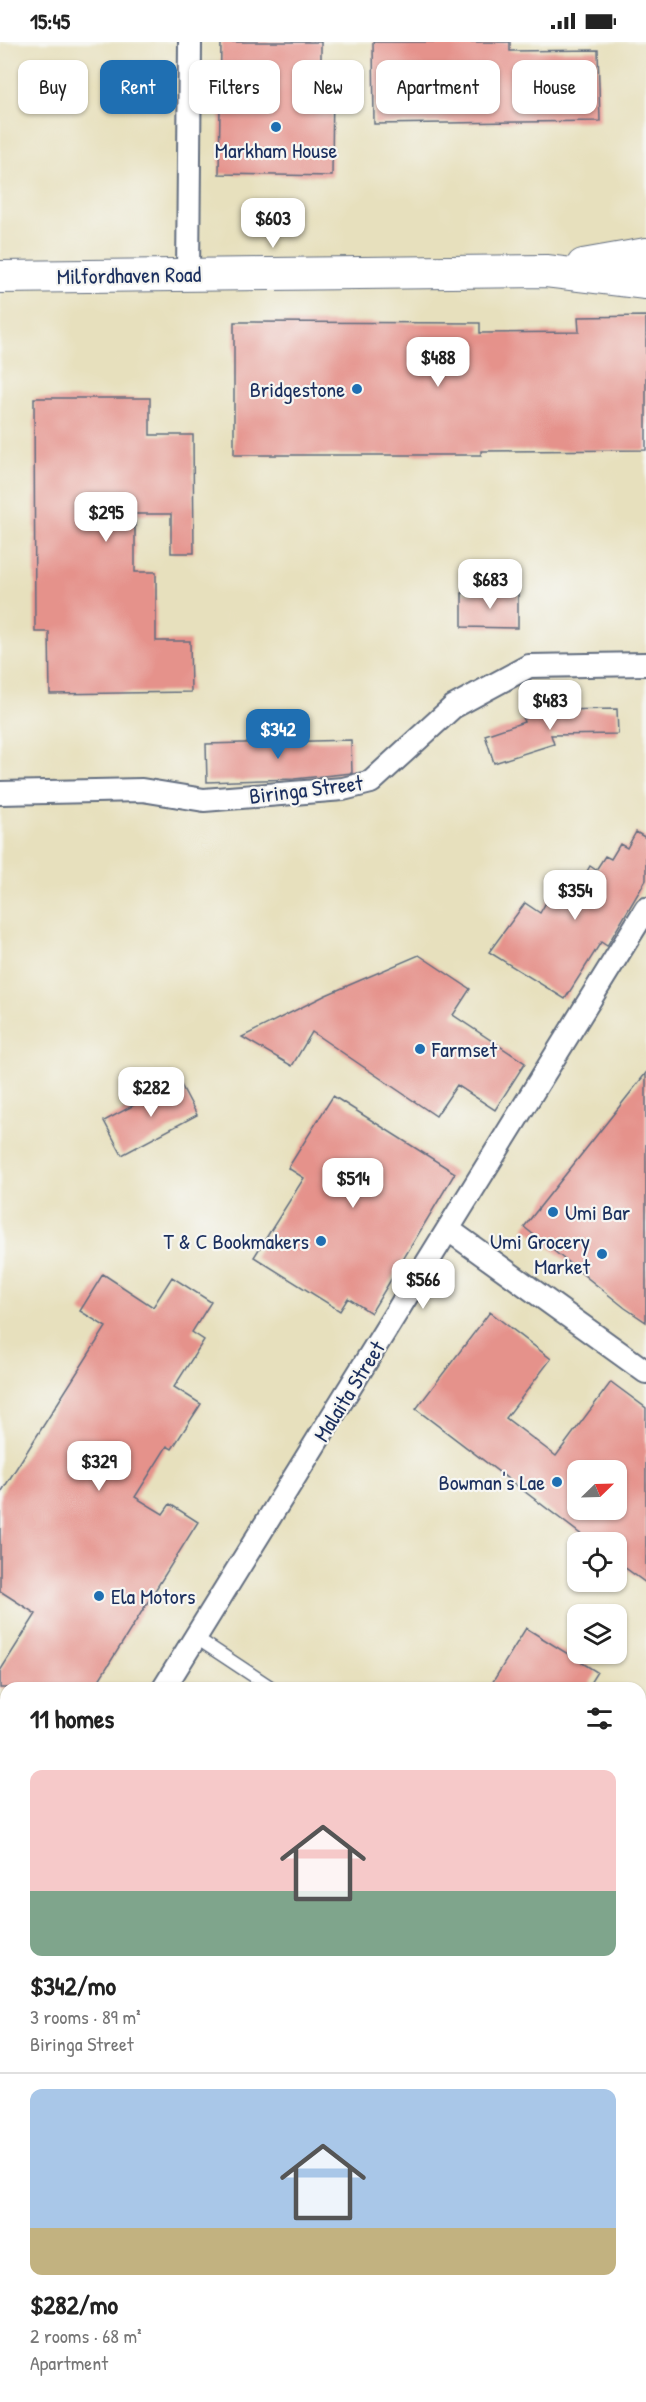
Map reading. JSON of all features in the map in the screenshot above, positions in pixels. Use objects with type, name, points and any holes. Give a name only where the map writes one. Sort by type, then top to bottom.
[{"type":"main road","name":"Milfordhaven Road","points":[[546,271],[646,254]]},
{"type":"main road","name":"Milfordhaven Road","points":[[0,277],[546,271],[646,283]]},
{"type":"street","points":[[188,274],[190,42]]},
{"type":"street","name":"Biringa Street","points":[[0,793],[142,790],[204,800],[343,789],[371,782],[453,707],[529,666],[646,664]]},
{"type":"street","name":"Malaita Street","points":[[168,1682],[646,909]]},
{"type":"street","points":[[449,1230],[646,1372]]},
{"type":"lane","points":[[195,1637],[263,1682]]},
{"type":"building","name":"Markham House","points":[[221,42],[321,42],[321,60],[292,60],[292,114],[333,114],[332,176],[219,174],[220,114],[280,114],[280,60],[221,60]]},
{"type":"building","points":[[373,42],[510,42],[510,51],[598,50],[600,121],[374,124]]},
{"type":"building","name":"Bridgestone","points":[[646,316],[646,450],[481,451],[481,455],[234,455],[234,322],[480,323],[480,333],[579,332],[578,317]]},
{"type":"building","points":[[34,398],[150,398],[150,435],[193,435],[194,553],[171,553],[171,514],[135,514],[135,572],[156,572],[156,641],[190,641],[191,692],[50,694],[49,632],[35,632]]},
{"type":"building","points":[[462,593],[518,593],[518,628],[462,627]]},
{"type":"building","points":[[617,709],[618,734],[551,735],[554,744],[494,763],[485,735],[551,710]]},
{"type":"building","points":[[351,740],[352,773],[294,779],[207,782],[206,744]]},
{"type":"building","points":[[636,832],[646,838],[646,880],[607,946],[601,942],[565,999],[489,952],[525,903],[540,913],[556,885],[564,890],[573,875],[582,880],[590,866],[596,870],[605,856],[611,859],[620,844],[627,848]]},
{"type":"building","name":"Farmset","points":[[419,955],[470,989],[453,1015],[525,1063],[495,1110],[457,1085],[436,1116],[312,1032],[292,1066],[242,1037],[326,995]]},
{"type":"building","name":"Umi Grocery Market","points":[[646,1073],[646,1322],[625,1308],[524,1227]]},
{"type":"building","points":[[179,1081],[197,1115],[122,1155],[104,1121]]},
{"type":"building","points":[[333,1096],[455,1173],[371,1313],[348,1298],[340,1311],[254,1257],[304,1178],[288,1168]]},
{"type":"building","points":[[103,1274],[153,1307],[172,1277],[211,1302],[192,1332],[204,1340],[174,1387],[201,1404],[172,1449],[167,1446],[135,1497],[163,1514],[170,1504],[198,1522],[98,1682],[0,1682],[0,1671],[36,1614],[0,1591],[0,1494],[106,1327],[80,1311]]},
{"type":"building","points":[[490,1312],[551,1359],[506,1418],[556,1456],[611,1382],[646,1408],[646,1583],[627,1569],[627,1532],[578,1532],[416,1409]]},
{"type":"building","points":[[526,1628],[567,1653],[567,1664],[584,1664],[597,1672],[591,1682],[493,1682]]},
{"type":"place","name":"Markham House","points":[[276,127]]},
{"type":"place","name":"Bridgestone","points":[[357,389]]},
{"type":"place","name":"Farmset","points":[[420,1049]]},
{"type":"place","name":"Umi Bar","points":[[553,1212]]},
{"type":"place","name":"T & C Bookmakers","points":[[321,1241]]},
{"type":"place","name":"Umi Grocery Market","points":[[602,1254]]},
{"type":"place","name":"Bowman's Lae","points":[[557,1482]]},
{"type":"place","name":"Ela Motors","points":[[99,1596]]}]
